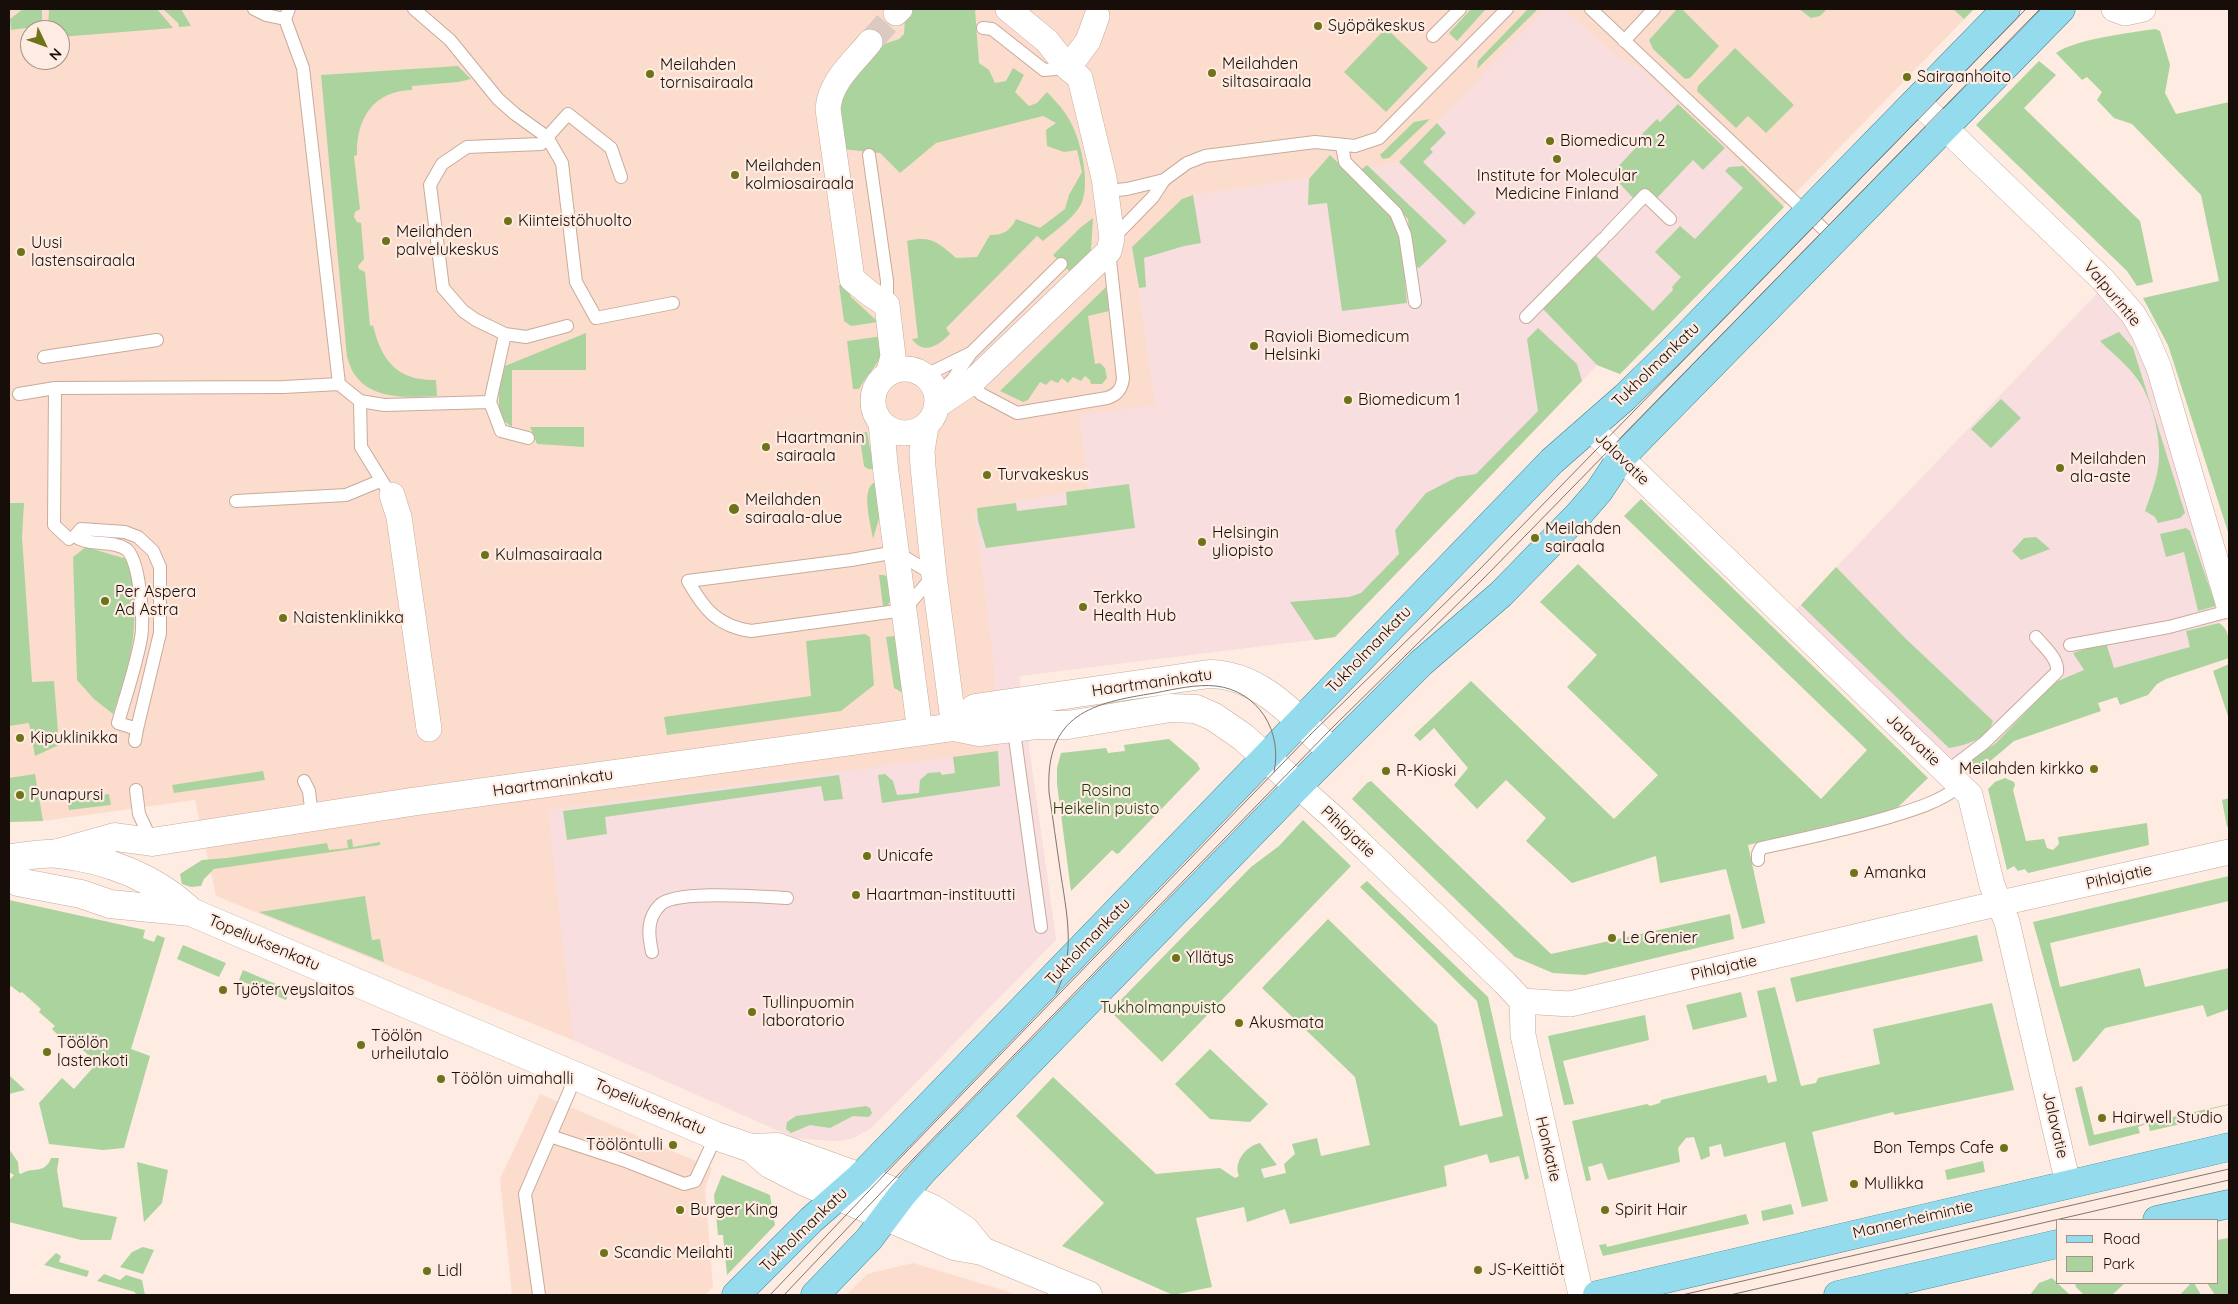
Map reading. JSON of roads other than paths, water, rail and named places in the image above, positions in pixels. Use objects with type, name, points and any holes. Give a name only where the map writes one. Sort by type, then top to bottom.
[{"type":"main road","name":"Tukholmankatu","points":[[736,1295],[811,1220],[860,1177],[1552,461],[1675,348],[2006,9]]},
{"type":"main road","points":[[815,1295],[865,1244],[902,1194],[1420,663],[1501,594],[1599,491],[1621,458],[1943,127],[2061,9]]},
{"type":"main road","name":"Haartmaninkatu","points":[[58,853],[115,837],[152,842],[312,817],[954,727],[979,732],[1012,715],[1209,674],[1234,676],[1260,688],[1277,700],[1332,752]]},
{"type":"main road","name":"Haartmaninkatu","points":[[1012,715],[1036,725],[1068,725],[1170,708],[1196,709],[1218,719],[1243,737],[1298,786]]},
{"type":"main road","points":[[80,894],[124,868],[152,842]]},
{"type":"main road","name":"Topeliuksenkatu","points":[[9,858],[58,853],[124,868],[174,895],[191,912]]},
{"type":"main road","name":"Topeliuksenkatu","points":[[9,875],[18,882],[80,894],[110,904],[191,912],[716,1136],[750,1148],[770,1164],[791,1176],[954,1246],[982,1251],[1088,1295]]},
{"type":"main road","name":"Mannerheimintie","points":[[1598,1295],[2229,1147]]},
{"type":"main road","name":"Topeliuksenkatu","points":[[750,1148],[777,1148],[902,1194],[933,1209],[965,1230],[982,1251]]},
{"type":"main road","points":[[2162,1219],[2229,1204]]},
{"type":"main road","points":[[1838,1295],[2056,1244]]},
{"type":"street","points":[[870,42],[836,83],[829,96],[828,109],[852,279],[868,293],[888,305],[893,356],[889,372],[876,388],[873,397],[876,415],[881,423],[895,432],[903,433],[911,432],[930,401],[972,383],[1110,245],[1106,191],[1080,78],[1068,68],[1047,41],[1008,9]]},
{"type":"street","points":[[2114,9],[2126,13],[2143,9]]},
{"type":"street","points":[[1068,68],[1088,41],[1097,16]]},
{"type":"street","name":"Valpurintie","points":[[1916,100],[2103,280],[2133,314],[2144,333],[2159,368],[2229,606]]},
{"type":"street","points":[[889,372],[906,370],[930,401],[922,451],[923,467],[934,575],[954,727]]},
{"type":"street","points":[[881,423],[920,732]]},
{"type":"street","name":"Jalavatie","points":[[1590,428],[1970,795],[1992,885],[2007,922],[2068,1184]]},
{"type":"street","points":[[386,488],[400,516],[429,729]]},
{"type":"street","name":"Pihlajatie","points":[[1298,786],[1335,819],[1522,1001],[1570,1004],[2229,852]]},
{"type":"street","name":"Honkatie","points":[[1522,1001],[1523,1035],[1581,1295]]},
{"type":"lane","points":[[254,9],[266,15],[287,14],[303,68],[340,384],[360,401],[384,405],[490,402]]},
{"type":"lane","points":[[414,9],[450,40],[498,99],[547,137],[562,164],[576,282],[596,318],[673,302]]},
{"type":"lane","points":[[1433,36],[1460,9]]},
{"type":"lane","points":[[972,383],[981,394],[1017,413],[1114,396],[1119,390],[1123,378],[1110,245],[1153,197],[1164,180],[1187,163],[1205,156],[1315,142],[1355,146],[1379,138],[1506,9]]},
{"type":"lane","points":[[1591,9],[1834,239]]},
{"type":"lane","points":[[1624,41],[1654,9]]},
{"type":"lane","points":[[983,28],[992,29],[1044,70],[1068,68]]},
{"type":"lane","points":[[567,326],[526,338],[505,334],[462,311],[443,288],[430,185],[442,164],[467,147],[541,144],[568,114],[611,148],[621,177]]},
{"type":"lane","points":[[1342,146],[1345,162],[1396,213],[1405,234],[1415,302]]},
{"type":"lane","points":[[869,155],[887,281],[888,305]]},
{"type":"lane","points":[[1106,191],[1127,189],[1164,180]]},
{"type":"lane","points":[[1526,317],[1645,195],[1670,219]]},
{"type":"lane","points":[[930,401],[971,353],[1062,264]]},
{"type":"lane","points":[[505,334],[490,402],[501,431],[528,438]]},
{"type":"lane","points":[[44,357],[157,340]]},
{"type":"lane","points":[[930,401],[953,379],[971,353]]},
{"type":"lane","points":[[19,394],[55,388],[284,387],[340,384]]},
{"type":"lane","points":[[55,388],[54,525],[69,539]]},
{"type":"lane","points":[[236,501],[346,495],[386,488],[361,447],[360,401]]},
{"type":"lane","points":[[81,530],[126,532],[138,538],[153,551],[160,566],[160,633],[136,735],[118,723],[142,636],[138,571],[134,559],[126,549],[108,544],[82,541],[75,536],[81,530]]},
{"type":"lane","points":[[896,552],[934,575],[904,610],[834,621],[745,630],[730,627],[703,607],[688,581],[896,552]]},
{"type":"lane","points":[[2070,645],[2168,627],[2229,611]]},
{"type":"lane","points":[[1758,860],[1761,848],[1848,830],[1923,807],[1950,794],[1953,779],[1984,743],[2057,672],[2058,666],[2055,660],[2036,637]]},
{"type":"lane","points":[[1012,715],[1041,928]]},
{"type":"lane","points":[[304,781],[309,791],[312,817]]},
{"type":"lane","points":[[136,790],[139,814],[152,842]]},
{"type":"lane","points":[[652,952],[648,933],[651,917],[661,903],[673,898],[711,895],[787,898]]},
{"type":"lane","points":[[539,1295],[525,1194],[576,1076]]},
{"type":"lane","points":[[550,1136],[623,1160],[684,1184],[695,1181],[716,1136]]},
{"type":"tunnel","points":[[870,42],[896,13]]},
{"type":"tram line","points":[[770,1295],[1312,733],[1477,572],[2026,9]]},
{"type":"tram line","points":[[784,1295],[913,1159],[1329,731],[1484,578],[2040,9]]},
{"type":"tram line","points":[[1056,993],[1066,963],[1068,932],[1049,792],[1050,766],[1055,745],[1064,729],[1077,717],[1093,708],[1111,702],[1186,687],[1216,686],[1231,689],[1255,705],[1271,728],[1275,742],[1274,772]]},
{"type":"tram line","points":[[1682,1295],[2229,1169]]},
{"type":"tram line","points":[[2060,1219],[2229,1180]]},
{"type":"tram line","points":[[1730,1295],[2056,1220]]},
{"type":"place","name":"Syöpäkeskus","points":[[1318,26]]},
{"type":"place","name":"Meilahden siltasairaala","points":[[1212,73]]},
{"type":"place","name":"Meilahden tornisairaala","points":[[650,74]]},
{"type":"place","name":"Sairaanhoito","points":[[1907,77]]},
{"type":"place","name":"Biomedicum 2","points":[[1550,141]]},
{"type":"place","name":"Institute for Molecular Medicine Finland","points":[[1557,159]]},
{"type":"place","name":"Meilahden kolmiosairaala","points":[[735,175]]},
{"type":"place","name":"Kiinteistöhuolto","points":[[508,221]]},
{"type":"place","name":"Meilahden palvelukeskus","points":[[386,241]]},
{"type":"place","name":"Uusi lastensairaala","points":[[21,252]]},
{"type":"place","name":"Ravioli Biomedicum Helsinki","points":[[1254,346]]},
{"type":"place","name":"Biomedicum 1","points":[[1348,400]]},
{"type":"place","name":"Haartmanin sairaala","points":[[766,447]]},
{"type":"place","name":"Meilahden ala-aste","points":[[2060,468]]},
{"type":"place","name":"Turvakeskus","points":[[987,475]]},
{"type":"place","name":"Meilahden sairaala-alue","points":[[734,509]]},
{"type":"place","name":"Meilahden sairaala","points":[[1535,538]]},
{"type":"place","name":"Helsingin yliopisto","points":[[1202,542]]},
{"type":"place","name":"Kulmasairaala","points":[[485,555]]},
{"type":"place","name":"Per Aspera Ad Astra","points":[[105,601]]},
{"type":"place","name":"Terkko Health Hub","points":[[1083,607]]},
{"type":"place","name":"Naistenklinikka","points":[[283,618]]},
{"type":"place","name":"Kipuklinikka","points":[[20,738]]},
{"type":"place","name":"Meilahden kirkko","points":[[2094,769]]},
{"type":"place","name":"R-Kioski","points":[[1386,771]]},
{"type":"place","name":"Punapursi","points":[[20,795]]},
{"type":"place","name":"Unicafe","points":[[867,856]]},
{"type":"place","name":"Amanka","points":[[1854,873]]},
{"type":"place","name":"Haartman-instituutti","points":[[856,895]]},
{"type":"place","name":"Le Grenier","points":[[1612,938]]},
{"type":"place","name":"Yllätys","points":[[1176,958]]},
{"type":"place","name":"Työterveyslaitos","points":[[223,990]]},
{"type":"place","name":"Tullinpuomin laboratorio","points":[[752,1012]]},
{"type":"place","name":"Akusmata","points":[[1239,1023]]},
{"type":"place","name":"Töölön urheilutalo","points":[[361,1045]]},
{"type":"place","name":"Töölön lastenkoti","points":[[47,1052]]},
{"type":"place","name":"Töölön uimahalli","points":[[441,1079]]},
{"type":"place","name":"Hairwell Studio","points":[[2102,1118]]},
{"type":"place","name":"Töölöntulli","points":[[673,1145]]},
{"type":"place","name":"Bon Temps Cafe","points":[[2004,1148]]},
{"type":"place","name":"Mullikka","points":[[1854,1184]]},
{"type":"place","name":"Burger King","points":[[680,1210]]},
{"type":"place","name":"Spirit Hair","points":[[1605,1210]]},
{"type":"place","name":"Scandic Meilahti","points":[[604,1253]]},
{"type":"place","name":"JS-Keittiöt","points":[[1478,1270]]},
{"type":"place","name":"Lidl","points":[[427,1271]]},
{"type":"park label","name":"Rosina Heikelin puisto","points":[[1106,800]]},
{"type":"park label","name":"Tukholmanpuisto","points":[[1163,1008]]}]
